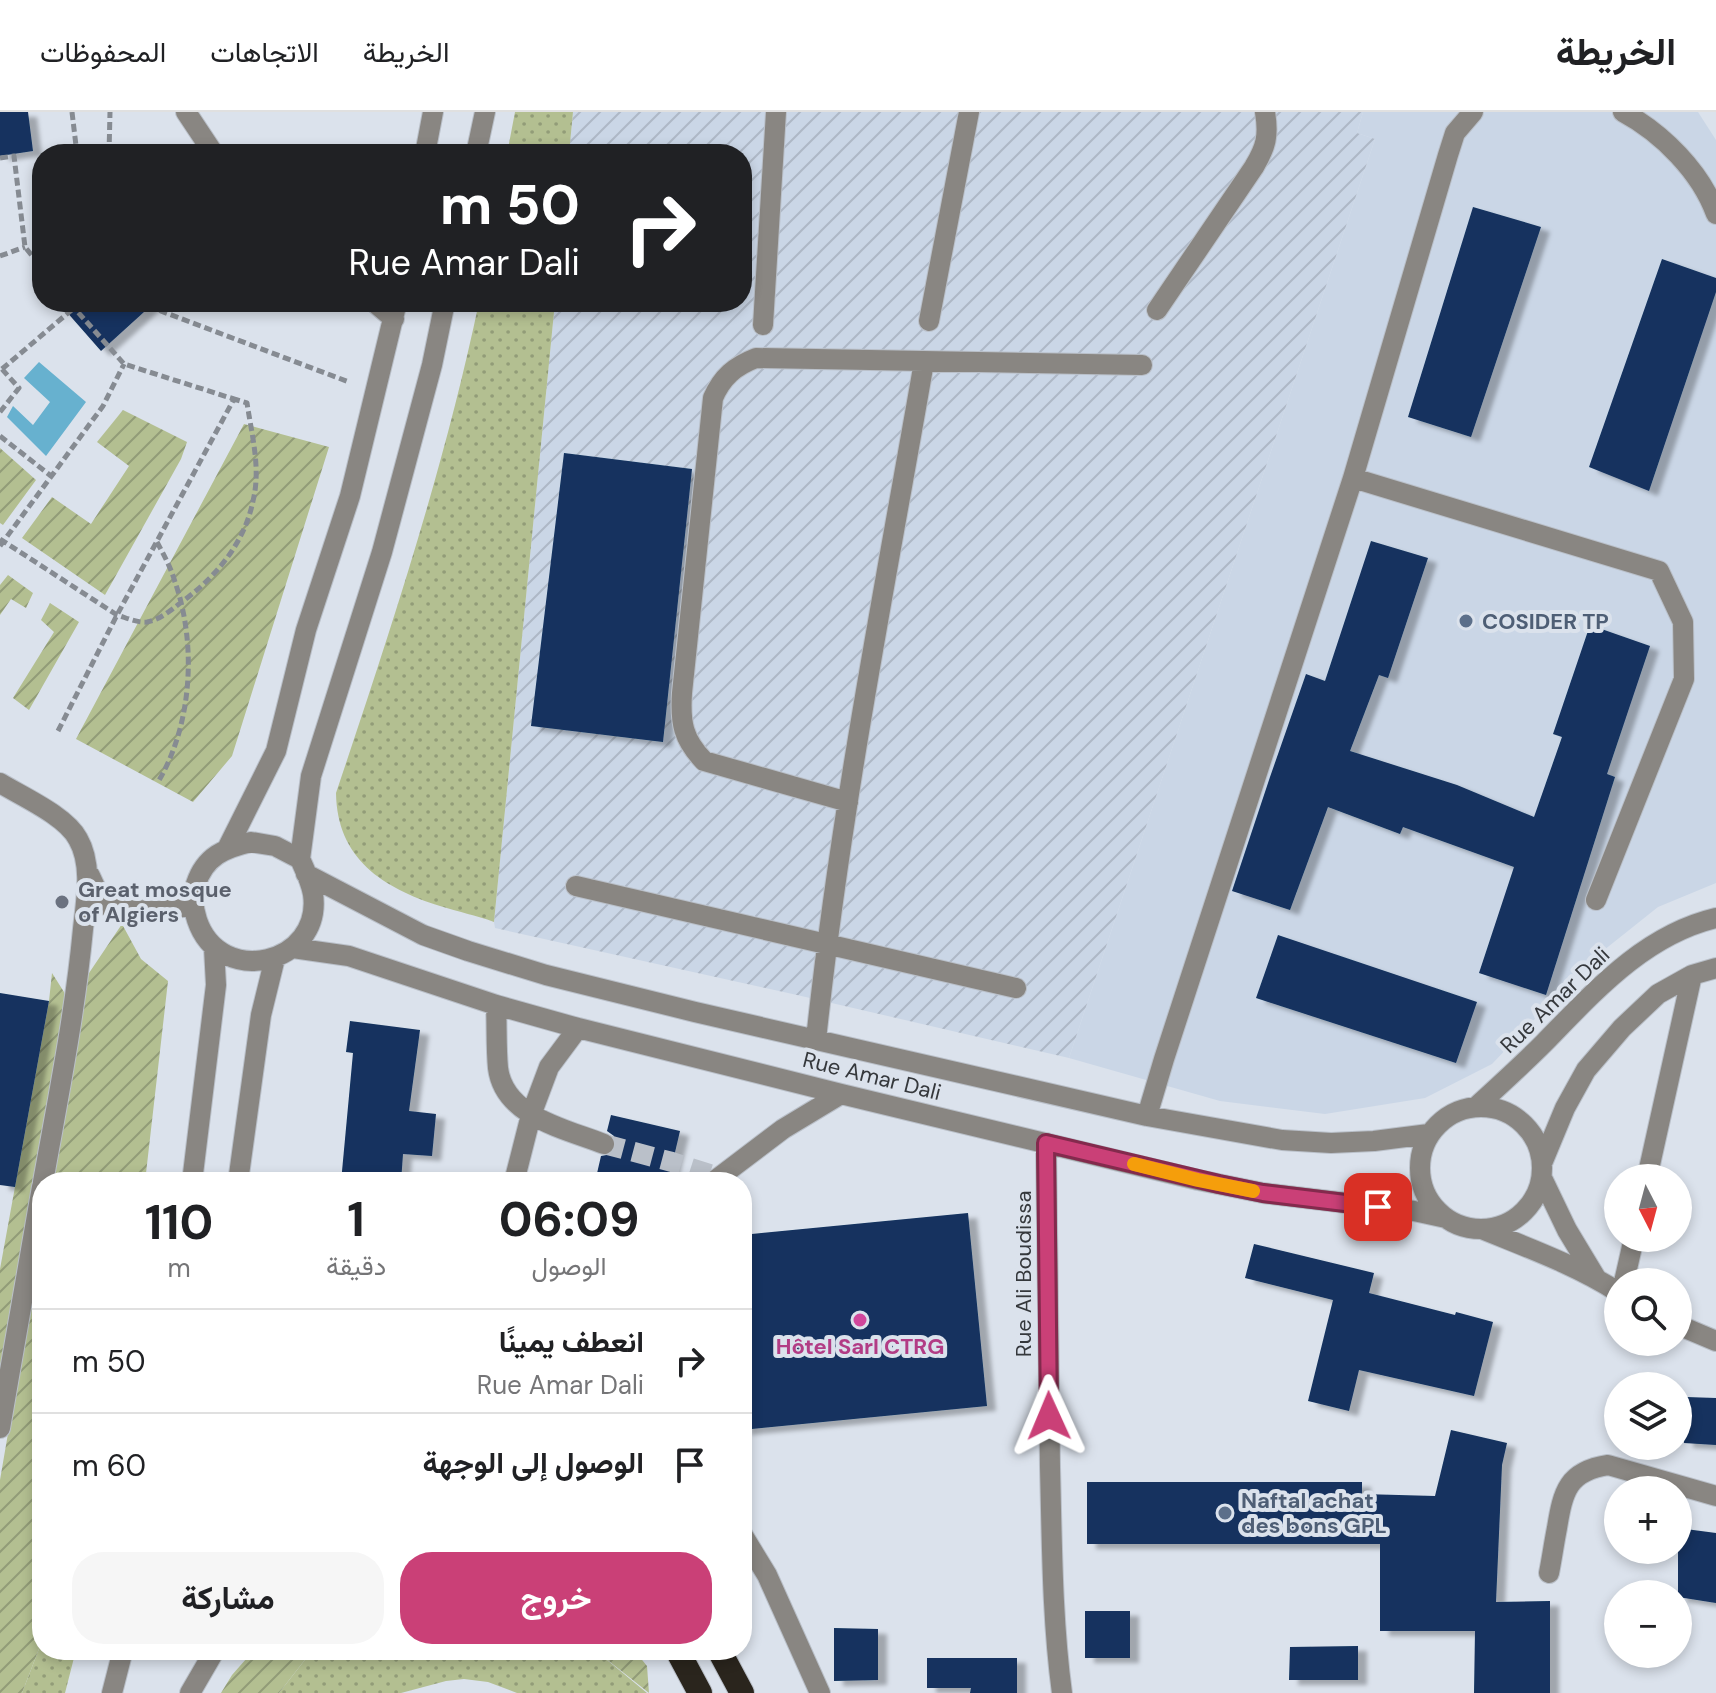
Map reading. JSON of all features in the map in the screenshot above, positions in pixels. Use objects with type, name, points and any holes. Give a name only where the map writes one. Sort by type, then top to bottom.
[{"type":"highway","points":[[682,1660],[700,1693]]},
{"type":"highway","points":[[724,1660],[742,1693]]},
{"type":"street","points":[[186,112],[207,144]]},
{"type":"street","points":[[427,144],[433,112]]},
{"type":"street","points":[[478,144],[485,112]]},
{"type":"street","points":[[763,325],[776,112]]},
{"type":"street","points":[[929,321],[969,112]]},
{"type":"street","points":[[1157,310],[1264,149],[1268,128],[1265,112]]},
{"type":"street","points":[[1147,1116],[1353,478],[1455,133],[1473,112]]},
{"type":"street","points":[[1623,112],[1641,122],[1678,156],[1710,197],[1716,214]]},
{"type":"street","points":[[228,847],[276,751],[306,630],[350,496],[396,312]]},
{"type":"street","points":[[239,1172],[261,1015],[284,953],[306,931],[312,913],[313,893],[303,867],[311,776],[382,552],[432,365],[443,312]]},
{"type":"street","points":[[848,802],[704,761],[692,749],[683,731],[680,712],[713,398],[718,386],[727,375],[756,358],[1142,365]]},
{"type":"street","points":[[816,1040],[826,944],[848,802],[924,362]]},
{"type":"street","points":[[1353,478],[1659,571],[1683,622],[1684,679],[1596,900]]},
{"type":"street","points":[[0,783],[70,826],[80,841],[85,865],[87,889],[79,977],[44,1172]]},
{"type":"street","points":[[284,953],[254,962],[233,959],[214,948],[201,933],[193,898],[204,868],[228,847],[251,842],[275,846],[303,867]]},
{"type":"street","points":[[85,865],[103,904],[111,908],[129,910],[194,906]]},
{"type":"street","name":"Rue Amar Dali","points":[[303,867],[423,935],[468,951],[546,975],[816,1040],[1147,1116],[1282,1140],[1331,1143],[1429,1134]]},
{"type":"street","points":[[576,886],[1016,988]]},
{"type":"street","name":"Rue Amar Dali","points":[[1477,1106],[1609,977],[1647,949],[1693,923],[1716,918]]},
{"type":"street","points":[[193,1172],[216,985],[214,948]]},
{"type":"street","name":"Rue Amar Dali","points":[[284,953],[349,956],[496,1005],[578,1028],[1198,1180],[1263,1193],[1414,1211],[1446,1218]]},
{"type":"street","points":[[1596,1278],[1567,1230],[1543,1170],[1538,1143],[1528,1127],[1513,1114],[1477,1106],[1458,1111],[1442,1120],[1429,1134],[1422,1152],[1419,1171],[1423,1189],[1432,1205],[1446,1218],[1463,1227],[1482,1229],[1503,1225],[1521,1215],[1534,1199],[1543,1170],[1565,1108],[1586,1070],[1622,1028],[1658,994],[1692,975],[1716,968]]},
{"type":"street","points":[[1650,1164],[1692,975]]},
{"type":"street","points":[[496,1005],[498,1069],[508,1092],[531,1115],[604,1144]]},
{"type":"street","points":[[517,1172],[531,1115],[549,1067],[578,1028]]},
{"type":"street","points":[[726,1172],[783,1129],[841,1094]]},
{"type":"street","name":"Rue Ali Boudissa","points":[[1046,1143],[1052,1540],[1062,1693]]},
{"type":"street","points":[[1482,1229],[1604,1283]]},
{"type":"street","points":[[0,1428],[32,1243]]},
{"type":"street","points":[[1692,1331],[1716,1341]]},
{"type":"street","points":[[1549,1573],[1563,1494],[1581,1473],[1594,1467],[1608,1465],[1716,1496]]},
{"type":"street","points":[[752,1550],[767,1575],[820,1693]]},
{"type":"street","points":[[112,1693],[120,1660]]},
{"type":"street","points":[[190,1693],[209,1660]]},
{"type":"path","points":[[72,112],[76,144]]},
{"type":"path","points":[[109,144],[110,112]]},
{"type":"path","points":[[0,158],[14,156],[25,247],[32,256]]},
{"type":"path","points":[[0,256],[25,247]]},
{"type":"path","points":[[0,412],[19,388],[1,368],[69,312]]},
{"type":"path","points":[[78,312],[124,364],[247,403],[257,464],[253,503],[244,528],[215,575],[163,616],[149,622],[117,615],[1,543],[103,406],[124,364]]},
{"type":"path","points":[[164,312],[349,382]]},
{"type":"path","points":[[58,731],[234,399]]},
{"type":"path","points":[[0,436],[51,476]]},
{"type":"path","points":[[157,541],[181,603],[188,656],[183,712],[169,763],[158,782]]},
{"type":"shaded area","points":[[573,112],[1363,112],[1357,133],[1375,139],[1069,1058],[495,928],[554,312],[752,312],[752,144],[570,144]]},
{"type":"shaded area","name":"COSIDER TP","points":[[1363,112],[1698,112],[1716,140],[1716,883],[1658,907],[1589,962],[1492,1064],[1425,1098],[1325,1114],[1220,1101],[1069,1058],[1375,139],[1357,133]]},
{"type":"green space","points":[[515,112],[573,112],[570,144],[509,144]]},
{"type":"green space","points":[[477,312],[554,312],[494,922],[419,899],[382,880],[367,868],[345,836],[338,816],[336,793],[433,488]]},
{"type":"green space","points":[[123,410],[187,442],[181,459],[105,595],[22,538],[52,497],[91,524],[129,466],[97,442]]},
{"type":"green space","points":[[244,424],[329,447],[232,756],[193,802],[76,739]]},
{"type":"green space","points":[[0,448],[36,480],[3,525],[0,523]]},
{"type":"green space","points":[[8,575],[33,593],[26,608],[11,599],[0,615],[0,585]]},
{"type":"green space","points":[[50,603],[79,622],[29,710],[13,698],[54,632],[41,620]]},
{"type":"green space","points":[[122,924],[141,959],[168,981],[146,1172],[53,1172],[87,976]]},
{"type":"green space","points":[[52,973],[66,1001],[36,1172],[32,1172],[32,1194],[0,1376],[0,1269]]},
{"type":"green space","points":[[32,1294],[32,1660],[35,1660],[22,1693],[0,1693],[0,1480]]},
{"type":"green space","points":[[35,1660],[73,1660],[65,1693],[22,1693]]},
{"type":"green space","points":[[245,1660],[305,1660],[279,1693],[221,1693]]},
{"type":"green space","points":[[607,1660],[647,1693],[517,1693],[488,1682],[464,1679],[401,1693],[279,1693],[304,1661]]},
{"type":"green space","points":[[608,1660],[642,1660],[647,1666],[649,1693]]},
{"type":"water","points":[[39,362],[86,402],[46,456],[7,417],[13,406],[33,425],[50,402],[24,378]]},
{"type":"building","points":[[0,112],[28,112],[32,151],[0,156]]},
{"type":"building","points":[[1473,207],[1541,227],[1471,437],[1408,417]]},
{"type":"building","points":[[1662,259],[1716,278],[1716,292],[1649,491],[1589,467]]},
{"type":"building","points":[[67,312],[144,312],[101,351]]},
{"type":"building","points":[[564,453],[692,469],[663,742],[531,726]]},
{"type":"building","points":[[1371,541],[1428,558],[1388,678],[1379,675],[1350,751],[1457,785],[1534,817],[1562,737],[1553,734],[1590,625],[1650,646],[1607,774],[1615,777],[1546,995],[1479,973],[1514,867],[1403,827],[1400,834],[1328,807],[1290,910],[1232,891],[1306,674],[1325,681]]},
{"type":"building","points":[[1278,935],[1477,1002],[1456,1063],[1256,998]]},
{"type":"building","points":[[0,993],[49,1001],[15,1187],[0,1185]]},
{"type":"building","points":[[350,1021],[420,1030],[409,1111],[436,1114],[432,1156],[403,1154],[402,1172],[342,1172],[353,1053],[346,1052]]},
{"type":"building","points":[[611,1115],[680,1131],[670,1172],[597,1172],[601,1156],[612,1154],[616,1148],[614,1136],[607,1131]]},
{"type":"building","name":"Hôtel Sarl CTRG","points":[[968,1213],[987,1406],[752,1429],[752,1234]]},
{"type":"building","points":[[1254,1244],[1374,1273],[1369,1293],[1493,1322],[1474,1396],[1359,1370],[1349,1411],[1308,1401],[1333,1300],[1245,1278]]},
{"type":"building","points":[[1692,1397],[1716,1398],[1716,1445],[1692,1444]]},
{"type":"building","points":[[1451,1430],[1507,1443],[1502,1465],[1496,1602],[1550,1601],[1550,1693],[1474,1693],[1475,1631],[1380,1631],[1380,1544],[1087,1544],[1087,1482],[1362,1482],[1362,1494],[1435,1496]]},
{"type":"building","points":[[1692,1530],[1716,1533],[1716,1603],[1692,1599],[1692,1580],[1678,1580],[1678,1564],[1692,1564]]},
{"type":"building","points":[[1085,1611],[1130,1611],[1130,1658],[1085,1658]]},
{"type":"building","points":[[834,1628],[878,1629],[878,1680],[834,1681]]},
{"type":"building","points":[[1358,1646],[1358,1680],[1289,1680],[1290,1647]]},
{"type":"building","points":[[927,1658],[1017,1658],[1017,1693],[970,1693],[971,1688],[927,1688]]},
{"type":"tunnel","points":[[604,1144],[703,1172]]},
{"type":"slow traffic","points":[[1134,1164],[1253,1191]]},
{"type":"place","name":"COSIDER TP","points":[[1466,621]]},
{"type":"place","name":"Great mosque of Algiers","points":[[62,902]]},
{"type":"place","name":"Hôtel Sarl CTRG","points":[[860,1320]]},
{"type":"place","name":"Naftal achat des bons GPL","points":[[1225,1513]]},
{"type":"route","points":[[1049,1416],[1046,1143],[1263,1193],[1378,1207]]}]
